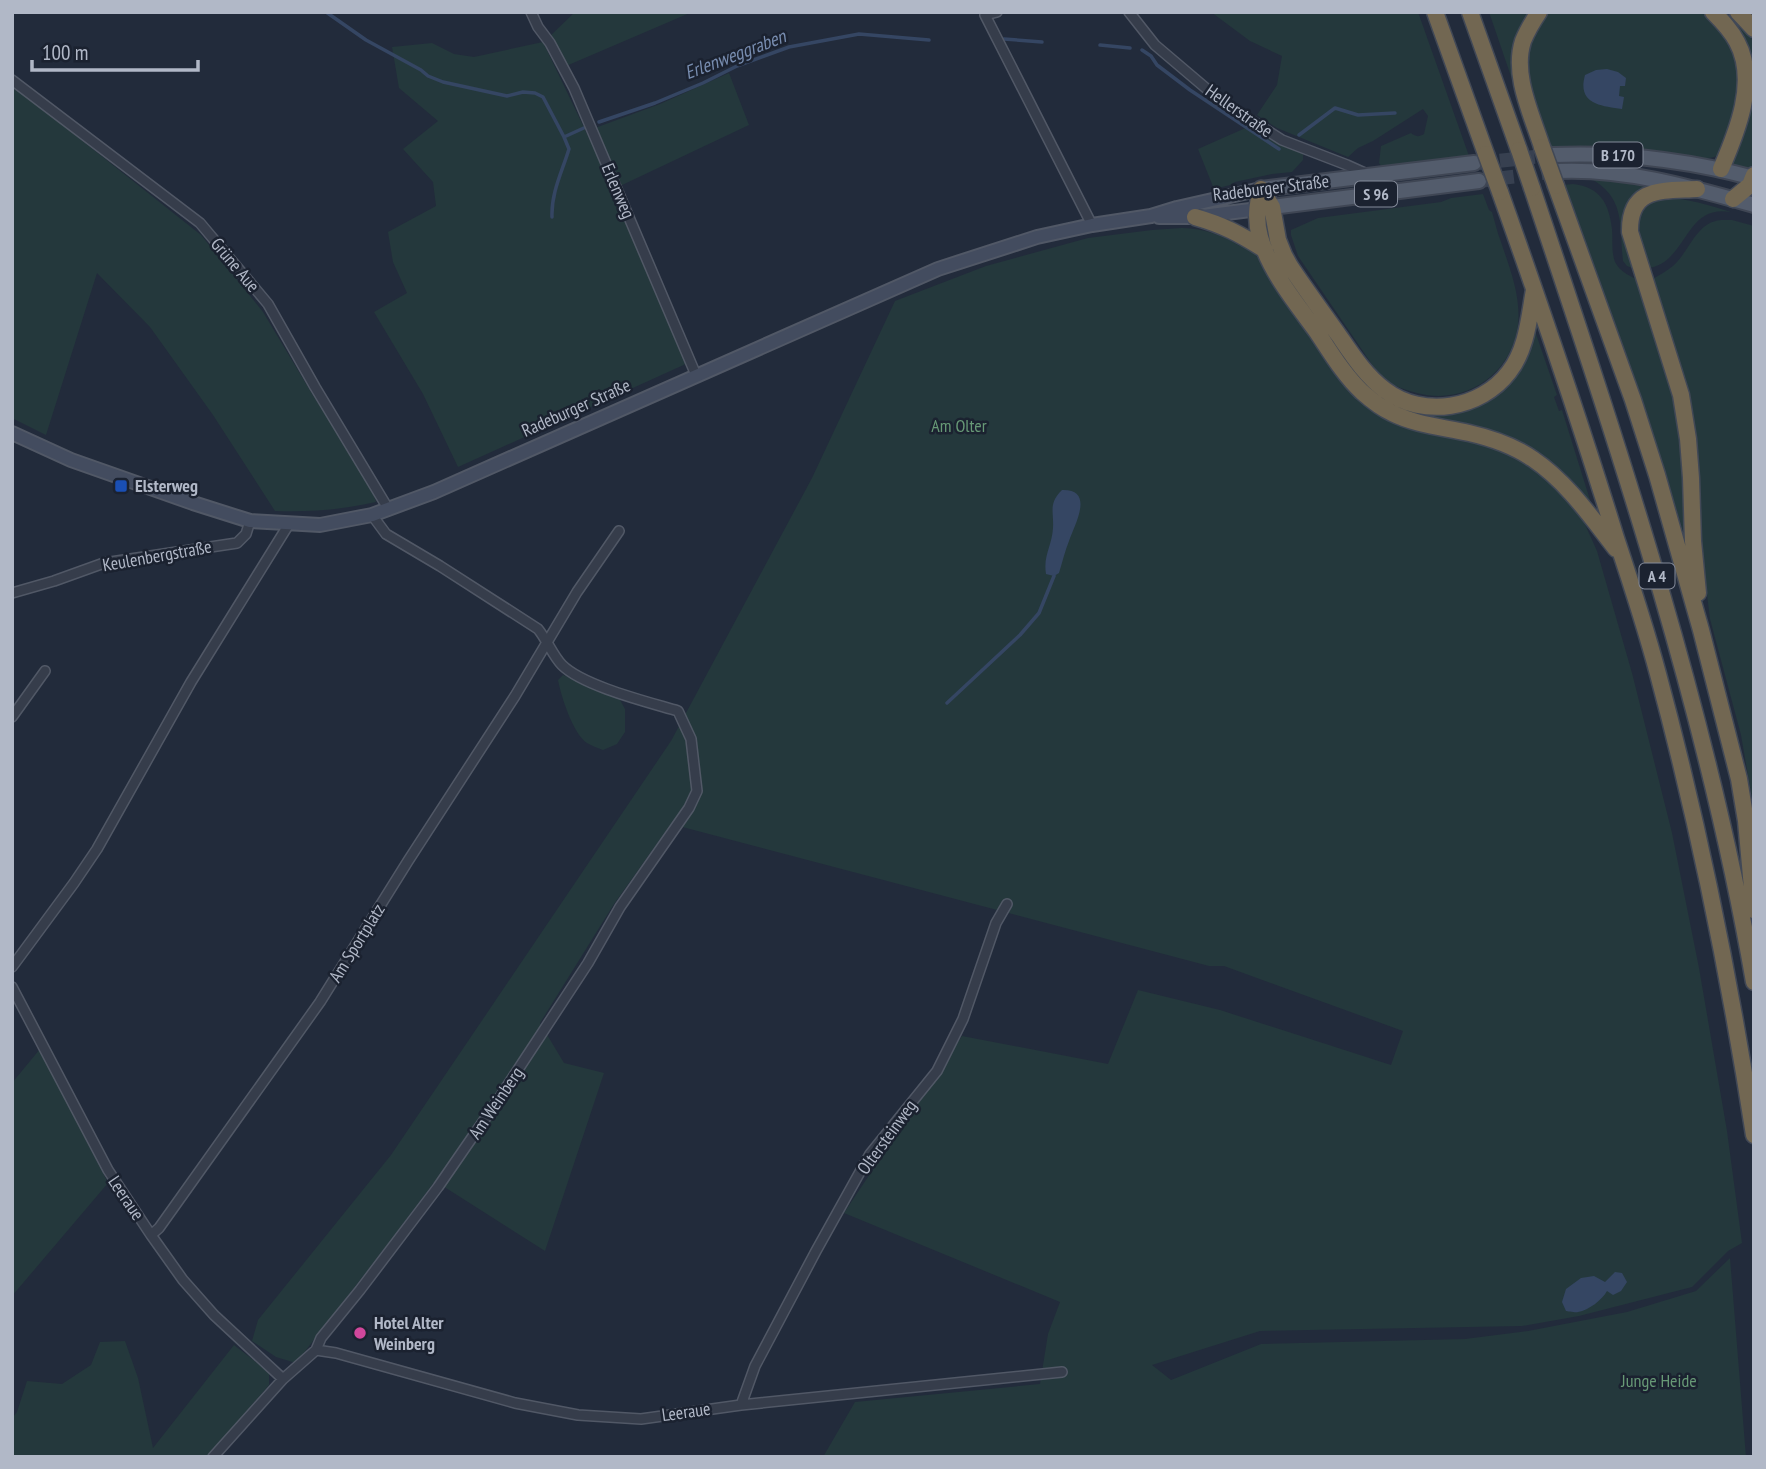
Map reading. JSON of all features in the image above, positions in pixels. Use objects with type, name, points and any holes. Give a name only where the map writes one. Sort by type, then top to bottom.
[{"type":"highway","name":"A 4","points":[[1435,12],[1480,158],[1500,192],[1534,288],[1658,671],[1711,890],[1754,1135]]},
{"type":"highway","name":"A 4","points":[[1470,12],[1615,438],[1665,606],[1708,766],[1753,971]]},
{"type":"highway","points":[[1539,12],[1523,40],[1520,55],[1523,88],[1633,400],[1701,630],[1739,779],[1746,821],[1754,910]]},
{"type":"highway","points":[[1713,12],[1738,42],[1747,81],[1731,146],[1721,169]]},
{"type":"highway","points":[[1738,12],[1754,29]]},
{"type":"highway","points":[[1733,199],[1749,185],[1753,177]]},
{"type":"highway","points":[[1261,189],[1264,208],[1284,254],[1355,359],[1371,378],[1401,400],[1437,407],[1460,405],[1490,392],[1510,371],[1524,342],[1534,288]]},
{"type":"highway","points":[[1697,189],[1651,193],[1642,197],[1635,204],[1630,232],[1681,395],[1685,416],[1701,630]]},
{"type":"highway","points":[[1264,208],[1258,228],[1265,250],[1291,294],[1360,390],[1393,414],[1411,421],[1472,433],[1504,444],[1532,459],[1555,477],[1576,499],[1622,558]]},
{"type":"highway","points":[[1195,217],[1228,228],[1265,250]]},
{"type":"main road","name":"B 170","points":[[1547,151],[1683,162],[1753,177]]},
{"type":"main road","name":"Radeburger Straße","points":[[12,433],[71,460],[250,521],[320,525],[372,515],[434,492],[938,269],[1037,237],[1151,216],[1261,189],[1372,177],[1480,158]]},
{"type":"main road","name":"B 170","points":[[1557,179],[1597,171],[1647,178],[1754,205]]},
{"type":"main road","name":"Radeburger Straße","points":[[1151,216],[1195,217],[1479,181]]},
{"type":"street","name":"Erlenweg","points":[[531,12],[574,88],[696,375]]},
{"type":"street","points":[[997,12],[985,15],[1092,225]]},
{"type":"street","name":"Hellerstraße","points":[[1129,12],[1155,45],[1221,102],[1271,134],[1372,177]]},
{"type":"street","name":"Grüne Aue","points":[[12,80],[200,223],[268,304],[389,510]]},
{"type":"street","points":[[372,515],[386,534],[538,629],[547,641]]},
{"type":"street","name":"Keulenbergstraße","points":[[12,593],[104,563],[237,543],[246,534],[250,521]]},
{"type":"street","points":[[12,967],[97,849],[191,682],[289,524]]},
{"type":"street","name":"Am Sportplatz","points":[[151,1235],[159,1228],[320,1002],[619,531]]},
{"type":"street","name":"Am Weinberg","points":[[213,1457],[283,1378],[317,1350],[321,1338],[438,1187],[589,963],[620,907],[689,808],[697,791],[691,739],[678,711],[574,675],[560,663],[547,641]]},
{"type":"street","points":[[12,717],[45,671]]},
{"type":"street","name":"Oltersteinweg","points":[[741,1405],[755,1366],[870,1154],[937,1071],[963,1019],[996,923],[1007,904]]},
{"type":"street","name":"Leeraue","points":[[12,987],[113,1180],[151,1235],[183,1280],[214,1315],[283,1378]]},
{"type":"street","name":"Leeraue","points":[[317,1350],[360,1359],[516,1404],[578,1415],[641,1419],[741,1405],[1062,1372]]},
{"type":"green space","points":[[575,12],[692,12],[566,66],[550,36]]},
{"type":"green space","points":[[1211,12],[1418,12],[1469,156],[1382,167],[1379,163],[1381,146],[1411,133],[1417,136],[1424,134],[1428,116],[1423,109],[1358,148],[1348,157],[1277,128],[1257,115],[1277,85],[1282,56],[1250,41]]},
{"type":"green space","points":[[1489,12],[1532,12],[1517,94]]},
{"type":"green space","points":[[1548,12],[1702,12],[1723,29],[1739,64],[1740,93],[1722,152],[1713,157],[1702,158],[1630,147],[1550,146],[1531,94],[1527,63],[1529,47]]},
{"type":"green space","points":[[1720,12],[1735,18],[1754,42],[1754,159],[1748,171],[1730,166],[1752,86]]},
{"type":"green space","points":[[543,42],[602,165],[688,363],[458,467],[423,394],[374,312],[407,293],[393,262],[388,232],[436,206],[433,182],[403,149],[438,121],[399,88],[392,47],[432,43],[454,54],[474,57]]},
{"type":"green space","points":[[729,73],[749,125],[620,186],[595,128],[660,104]]},
{"type":"green space","points":[[12,85],[201,235],[263,312],[369,481],[376,502],[326,510],[275,511],[213,415],[150,327],[97,273],[46,435],[12,418]]},
{"type":"green space","points":[[1250,126],[1269,139],[1303,154],[1303,160],[1292,172],[1235,182],[1214,189],[1198,149]]},
{"type":"green space","points":[[1590,178],[1651,187],[1634,199],[1637,270],[1623,261],[1620,224],[1610,194]]},
{"type":"green space","points":[[1573,184],[1590,189],[1602,198],[1611,220],[1615,262],[1623,271],[1641,281],[1682,425],[1686,541],[1648,417],[1563,185]]},
{"type":"green space","points":[[1483,194],[1492,212],[1516,293],[1518,325],[1514,343],[1496,371],[1468,390],[1435,396],[1399,387],[1383,378],[1373,366],[1298,256],[1291,230],[1318,218]]},
{"type":"green space","points":[[1660,198],[1687,200],[1731,212],[1719,211],[1701,219],[1669,258],[1650,268],[1639,229],[1640,220],[1649,204]]},
{"type":"green space","points":[[1721,220],[1754,226],[1754,810],[1741,735],[1710,619],[1690,396],[1653,279],[1679,260],[1699,231],[1712,222]]},
{"type":"green space","points":[[1182,228],[1212,233],[1240,246],[1243,243],[1253,251],[1350,389],[1474,441],[1510,453],[1539,471],[1573,504],[1584,522],[1597,551],[1632,673],[1672,833],[1727,1131],[1742,1243],[1728,1251],[1692,1287],[1579,1316],[1522,1326],[1260,1331],[1152,1365],[1171,1380],[1261,1344],[1465,1339],[1528,1331],[1627,1312],[1696,1291],[1730,1258],[1746,1457],[823,1457],[855,1402],[1040,1384],[1048,1334],[1060,1302],[844,1213],[962,1036],[1108,1064],[1138,990],[1220,1010],[1391,1065],[1403,1031],[1224,966],[1209,966],[671,824],[614,904],[540,1023],[564,1063],[604,1073],[545,1251],[435,1181],[296,1363],[276,1357],[252,1341],[258,1320],[391,1155],[671,741],[812,478],[895,301],[986,266],[1088,238]]},
{"type":"green space","points":[[1535,331],[1557,395],[1554,397],[1559,411],[1562,410],[1590,500],[1587,501],[1552,464],[1520,442],[1483,429],[1404,411],[1450,413],[1486,402],[1506,387],[1522,368]]},
{"type":"green space","points":[[563,675],[619,698],[625,709],[625,732],[617,744],[603,750],[589,744],[577,732],[568,714],[558,680]]},
{"type":"green space","points":[[40,1049],[108,1183],[12,1296],[12,1083]]},
{"type":"green space","points":[[125,1341],[138,1378],[153,1448],[234,1345],[269,1372],[269,1385],[207,1457],[12,1457],[12,1418],[17,1412],[27,1381],[62,1384],[91,1365],[100,1342]]},
{"type":"water","points":[[1607,69],[1626,78],[1625,86],[1620,86],[1619,96],[1624,97],[1622,109],[1592,102],[1584,92],[1585,75]]},
{"type":"water","points":[[1062,490],[1078,495],[1080,509],[1059,573],[1054,576],[1046,574],[1046,561],[1052,534],[1053,504]]},
{"type":"water","points":[[1615,1272],[1622,1273],[1627,1282],[1621,1291],[1613,1295],[1607,1291],[1595,1304],[1582,1311],[1566,1311],[1562,1302],[1566,1289],[1581,1278],[1594,1276],[1605,1282]]},
{"type":"waterway","name":"Erlenweggraben","points":[[326,12],[366,40],[443,82],[507,96],[523,92],[543,97],[564,137],[586,127]]},
{"type":"waterway","name":"Erlenweggraben","points":[[599,122],[655,103],[737,66],[789,47],[859,34],[929,40]]},
{"type":"waterway","name":"Erlenweggraben","points":[[1004,39],[1042,42]]},
{"type":"waterway","name":"Erlenweggraben","points":[[1100,45],[1130,48]]},
{"type":"waterway","name":"Erlenweggraben","points":[[1142,50],[1190,90],[1279,149]]},
{"type":"waterway","name":"Erlenweggraben","points":[[1299,135],[1335,108],[1358,115],[1395,113]]},
{"type":"waterway","points":[[552,217],[555,191],[569,149],[564,137]]},
{"type":"waterway","points":[[947,703],[1020,635],[1039,613],[1054,576]]},
{"type":"tunnel","points":[[1479,163],[1552,155]]},
{"type":"tunnel","points":[[1479,181],[1558,171]]},
{"type":"place","name":"Elsterweg","points":[[121,486]]},
{"type":"place","name":"Hotel Alter Weinberg","points":[[360,1333]]},
{"type":"park label","name":"Am Olter","points":[[959,426]]},
{"type":"park label","name":"Junge Heide","points":[[1659,1381]]}]
